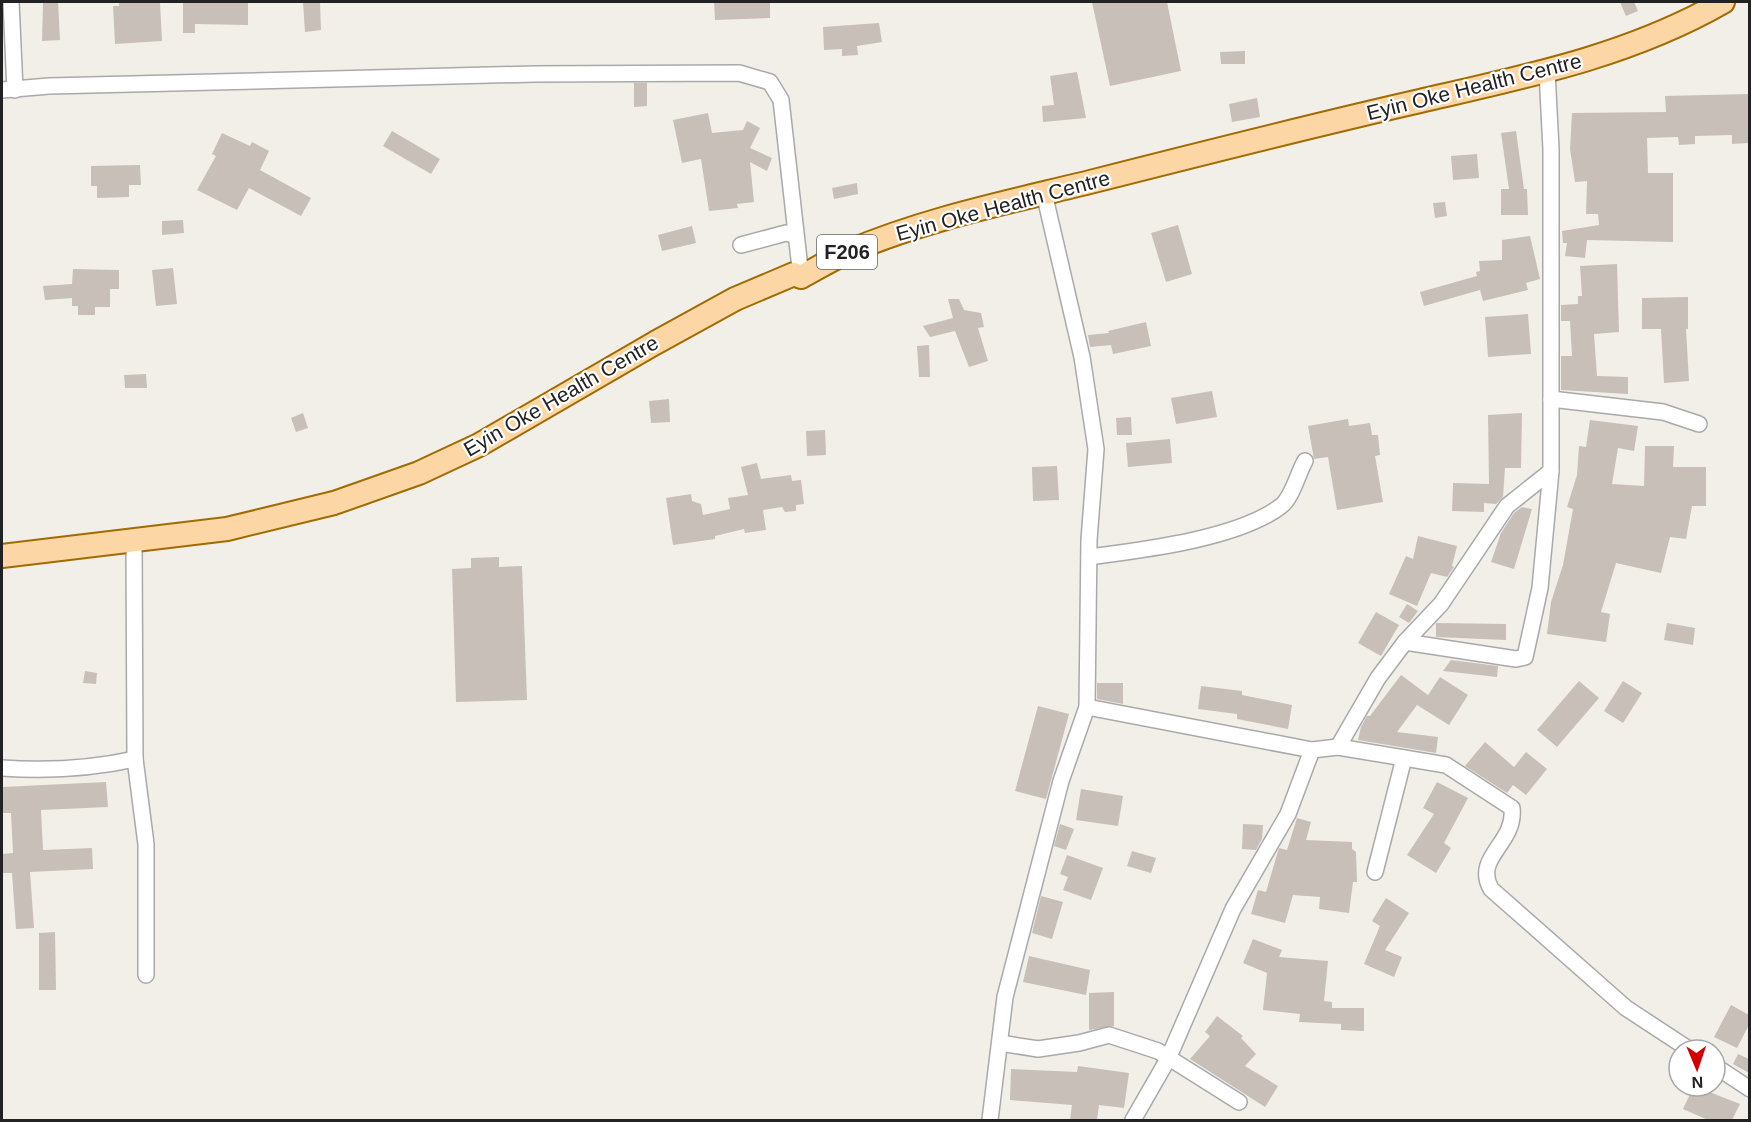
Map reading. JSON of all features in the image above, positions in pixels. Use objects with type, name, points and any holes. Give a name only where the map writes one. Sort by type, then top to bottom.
[{"type":"main road","name":"Eyin Oke Health Centre","points":[[2,556],[227,530],[334,503],[419,473],[479,445],[735,299],[794,274],[801,277],[847,252],[923,225],[1044,193],[1278,134],[1546,72],[1620,49],[1698,16],[1723,2]]},
{"type":"street","points":[[11,2],[8,90],[49,86],[534,74],[739,73],[770,82],[781,100],[794,235],[801,277]]},
{"type":"street","points":[[1405,642],[1516,659],[1525,657],[1540,588],[1551,471],[1551,150],[1546,72]]},
{"type":"street","points":[[990,1120],[1005,997],[1061,781],[1087,707],[1089,556],[1096,449],[1082,357],[1044,193]]},
{"type":"street","points":[[741,245],[786,233],[794,235]]},
{"type":"street","points":[[1551,399],[1663,412],[1699,424]]},
{"type":"street","points":[[1089,556],[1164,548],[1252,522],[1283,505],[1305,461]]},
{"type":"street","points":[[1338,747],[1378,678],[1405,642],[1442,604],[1507,506],[1551,471]]},
{"type":"street","points":[[134,542],[135,759],[146,844],[146,975]]},
{"type":"street","points":[[1087,707],[1312,750],[1338,747],[1446,765],[1512,808],[1511,827],[1485,869],[1485,878],[1491,890],[1626,1008],[1672,1038]]},
{"type":"street","points":[[1132,1120],[1168,1059],[1233,909],[1288,814],[1312,750]]},
{"type":"street","points":[[1375,872],[1404,758]]},
{"type":"street","points":[[2,768],[39,770],[100,767],[135,759]]},
{"type":"street","points":[[1000,1042],[1047,1048],[1109,1035],[1158,1051],[1239,1102]]},
{"type":"street","points":[[1727,1074],[1749,1089]]},
{"type":"building","points":[[43,2],[58,2],[60,40],[42,41]]},
{"type":"building","points":[[119,2],[160,2],[162,41],[115,44],[113,6],[119,6]]},
{"type":"building","points":[[183,2],[248,2],[248,25],[195,24],[195,33],[183,33]]},
{"type":"building","points":[[303,2],[320,2],[321,30],[305,32]]},
{"type":"building","points":[[714,2],[770,2],[770,18],[715,20]]},
{"type":"building","points":[[1092,2],[1167,2],[1181,71],[1110,86]]},
{"type":"building","points":[[1620,2],[1634,2],[1638,11],[1626,16]]},
{"type":"building","points":[[879,23],[882,42],[857,46],[858,55],[842,56],[842,49],[824,50],[823,27]]},
{"type":"building","points":[[1245,51],[1245,64],[1221,64],[1220,52]]},
{"type":"building","points":[[1077,72],[1086,118],[1043,122],[1042,106],[1054,105],[1050,76]]},
{"type":"building","points":[[634,83],[647,83],[647,106],[634,107]]},
{"type":"building","points":[[1749,94],[1748,143],[1732,144],[1732,135],[1695,136],[1695,144],[1679,145],[1678,137],[1647,138],[1648,173],[1673,173],[1673,242],[1587,240],[1585,258],[1565,256],[1567,243],[1563,243],[1562,231],[1599,225],[1598,214],[1586,214],[1587,181],[1575,182],[1570,149],[1572,113],[1666,112],[1665,96]]},
{"type":"building","points":[[1257,98],[1260,117],[1232,122],[1229,104]]},
{"type":"building","points":[[708,113],[712,133],[743,130],[747,121],[760,128],[750,148],[772,158],[767,171],[750,162],[754,202],[737,204],[738,208],[709,211],[701,159],[682,163],[673,120]]},
{"type":"building","points":[[392,131],[440,159],[431,174],[383,146]]},
{"type":"building","points":[[1516,131],[1524,189],[1527,189],[1528,215],[1501,215],[1501,189],[1509,189],[1501,133]]},
{"type":"building","points":[[222,133],[250,146],[252,142],[269,151],[260,170],[311,198],[301,216],[249,188],[237,210],[197,190],[216,156],[212,154]]},
{"type":"building","points":[[1477,154],[1479,178],[1453,180],[1451,156]]},
{"type":"building","points":[[140,165],[141,185],[129,185],[129,197],[97,198],[97,186],[91,186],[91,166]]},
{"type":"building","points":[[857,183],[858,194],[834,199],[832,188]]},
{"type":"building","points":[[1445,202],[1447,216],[1435,218],[1433,203]]},
{"type":"building","points":[[183,220],[184,233],[162,235],[162,221]]},
{"type":"building","points":[[1178,225],[1192,274],[1166,282],[1151,233]]},
{"type":"building","points":[[692,226],[696,243],[662,251],[658,235]]},
{"type":"building","points":[[1530,236],[1540,279],[1526,283],[1528,290],[1483,301],[1480,290],[1424,306],[1420,292],[1477,276],[1476,272],[1480,271],[1479,261],[1502,260],[1502,240]]},
{"type":"building","points":[[1617,264],[1619,332],[1594,334],[1597,376],[1628,377],[1628,394],[1561,390],[1561,356],[1572,356],[1570,321],[1561,321],[1561,305],[1578,304],[1578,296],[1582,296],[1580,266]]},
{"type":"building","points":[[173,268],[177,304],[156,306],[152,270]]},
{"type":"building","points":[[73,269],[119,270],[119,289],[110,289],[110,307],[95,307],[95,315],[78,315],[78,306],[72,306],[72,298],[45,300],[43,286],[72,284]]},
{"type":"building","points":[[1688,297],[1688,329],[1686,329],[1689,381],[1664,383],[1661,329],[1642,329],[1642,298]]},
{"type":"building","points":[[948,299],[959,299],[964,310],[981,313],[984,327],[978,328],[988,361],[969,367],[955,331],[930,337],[923,326],[953,318]]},
{"type":"building","points":[[1528,314],[1531,354],[1488,357],[1485,317]]},
{"type":"building","points":[[1146,322],[1151,346],[1113,354],[1111,345],[1090,347],[1088,335],[1109,333],[1108,331]]},
{"type":"building","points":[[929,345],[930,377],[919,377],[917,346]]},
{"type":"building","points":[[146,374],[147,388],[125,388],[124,375]]},
{"type":"building","points":[[1212,391],[1217,417],[1176,424],[1171,398]]},
{"type":"building","points":[[669,399],[670,422],[651,423],[649,401]]},
{"type":"building","points":[[303,413],[308,428],[296,432],[291,418]]},
{"type":"building","points":[[1522,413],[1521,468],[1505,468],[1503,497],[1496,504],[1484,503],[1484,512],[1452,511],[1453,483],[1489,484],[1488,415]]},
{"type":"building","points":[[1131,417],[1132,435],[1117,435],[1116,418]]},
{"type":"building","points":[[1348,419],[1349,426],[1370,423],[1372,435],[1378,435],[1380,455],[1375,456],[1383,502],[1337,510],[1328,457],[1314,459],[1308,426]]},
{"type":"building","points":[[1590,420],[1638,426],[1634,451],[1618,448],[1612,484],[1644,486],[1645,446],[1674,446],[1673,467],[1706,467],[1706,506],[1692,506],[1686,539],[1670,537],[1661,573],[1616,563],[1601,612],[1610,614],[1606,642],[1547,634],[1551,602],[1563,565],[1573,509],[1567,507],[1577,475],[1579,446],[1586,447]]},
{"type":"building","points":[[825,430],[826,455],[807,456],[806,431]]},
{"type":"building","points":[[1170,439],[1172,463],[1128,467],[1126,443]]},
{"type":"building","points":[[757,463],[761,479],[791,475],[792,481],[801,480],[804,504],[796,505],[796,511],[785,512],[782,507],[763,510],[766,530],[745,533],[744,529],[715,536],[715,539],[673,545],[666,498],[691,494],[692,501],[701,504],[703,515],[730,509],[728,498],[748,495],[741,467]]},
{"type":"building","points":[[1057,466],[1059,500],[1033,501],[1032,467]]},
{"type":"building","points":[[1522,507],[1532,509],[1514,569],[1491,562],[1501,533],[1514,513]]},
{"type":"building","points":[[1418,536],[1457,546],[1452,566],[1454,567],[1447,577],[1431,573],[1417,606],[1389,594],[1406,556],[1413,559]]},
{"type":"building","points":[[499,557],[499,567],[522,566],[527,700],[456,702],[452,569],[471,568],[471,558]]},
{"type":"building","points":[[1407,604],[1418,611],[1409,623],[1399,617]]},
{"type":"building","points":[[1376,612],[1399,625],[1381,656],[1358,643]]},
{"type":"building","points":[[1436,623],[1506,624],[1506,640],[1436,637]]},
{"type":"building","points":[[1667,623],[1695,628],[1693,645],[1664,640]]},
{"type":"building","points":[[1451,660],[1498,666],[1497,677],[1443,671]]},
{"type":"building","points":[[85,671],[97,673],[96,684],[83,683]]},
{"type":"building","points":[[1401,675],[1428,695],[1440,677],[1468,695],[1449,725],[1417,705],[1397,732],[1438,737],[1436,753],[1358,740],[1367,716],[1370,716]]},
{"type":"building","points":[[1579,681],[1599,698],[1557,747],[1537,730]]},
{"type":"building","points":[[1623,681],[1642,693],[1623,723],[1604,711]]},
{"type":"building","points":[[1097,683],[1123,683],[1123,704],[1097,699]]},
{"type":"building","points":[[1201,686],[1242,691],[1242,695],[1292,705],[1288,729],[1237,719],[1237,714],[1198,709]]},
{"type":"building","points":[[1038,706],[1069,714],[1046,799],[1015,791]]},
{"type":"building","points":[[1485,742],[1514,767],[1526,752],[1547,769],[1526,795],[1513,785],[1507,793],[1465,766]]},
{"type":"building","points":[[106,782],[108,807],[41,810],[43,850],[92,848],[93,869],[30,872],[34,928],[16,929],[12,873],[2,873],[2,854],[13,853],[11,813],[2,813],[2,787]]},
{"type":"building","points":[[1437,782],[1468,798],[1444,843],[1451,848],[1436,873],[1407,855],[1434,814],[1423,808]]},
{"type":"building","points":[[1081,789],[1123,796],[1118,826],[1076,820]]},
{"type":"building","points":[[1297,818],[1311,822],[1306,840],[1352,842],[1352,849],[1356,852],[1357,882],[1353,882],[1349,913],[1319,909],[1320,897],[1293,895],[1285,923],[1251,914],[1258,890],[1266,892],[1279,848],[1287,850]]},
{"type":"building","points":[[1060,824],[1074,829],[1066,850],[1054,846]]},
{"type":"building","points":[[1243,824],[1263,825],[1262,839],[1256,850],[1242,849]]},
{"type":"building","points":[[1132,851],[1156,858],[1151,873],[1127,866]]},
{"type":"building","points":[[1067,855],[1103,868],[1091,900],[1063,890],[1068,877],[1060,874]]},
{"type":"building","points":[[1041,896],[1063,902],[1052,939],[1032,933]]},
{"type":"building","points":[[1386,898],[1409,913],[1385,950],[1402,957],[1394,977],[1364,964],[1380,926],[1372,921]]},
{"type":"building","points":[[55,932],[56,990],[39,990],[39,933]]},
{"type":"building","points":[[1253,939],[1282,950],[1279,957],[1328,961],[1324,1001],[1332,1002],[1332,1008],[1364,1008],[1364,1031],[1341,1030],[1341,1024],[1299,1022],[1300,1014],[1263,1010],[1267,973],[1243,963]]},
{"type":"building","points":[[1029,956],[1090,970],[1086,995],[1023,982]]},
{"type":"building","points":[[1114,992],[1114,1026],[1089,1030],[1089,993]]},
{"type":"building","points":[[1731,1005],[1749,1015],[1749,1025],[1737,1048],[1727,1043],[1727,1038],[1714,1037]]},
{"type":"building","points":[[1217,1016],[1243,1036],[1241,1038],[1256,1054],[1245,1066],[1278,1086],[1265,1107],[1190,1059],[1210,1036],[1205,1032]]},
{"type":"building","points":[[1738,1054],[1749,1059],[1749,1073],[1733,1064]]},
{"type":"building","points":[[1078,1066],[1129,1073],[1124,1108],[1099,1105],[1097,1120],[1070,1120],[1072,1105],[1010,1100],[1011,1069],[1077,1072]]},
{"type":"building","points":[[1688,1098],[1725,1098],[1740,1104],[1732,1120],[1708,1120],[1683,1109]]}]
